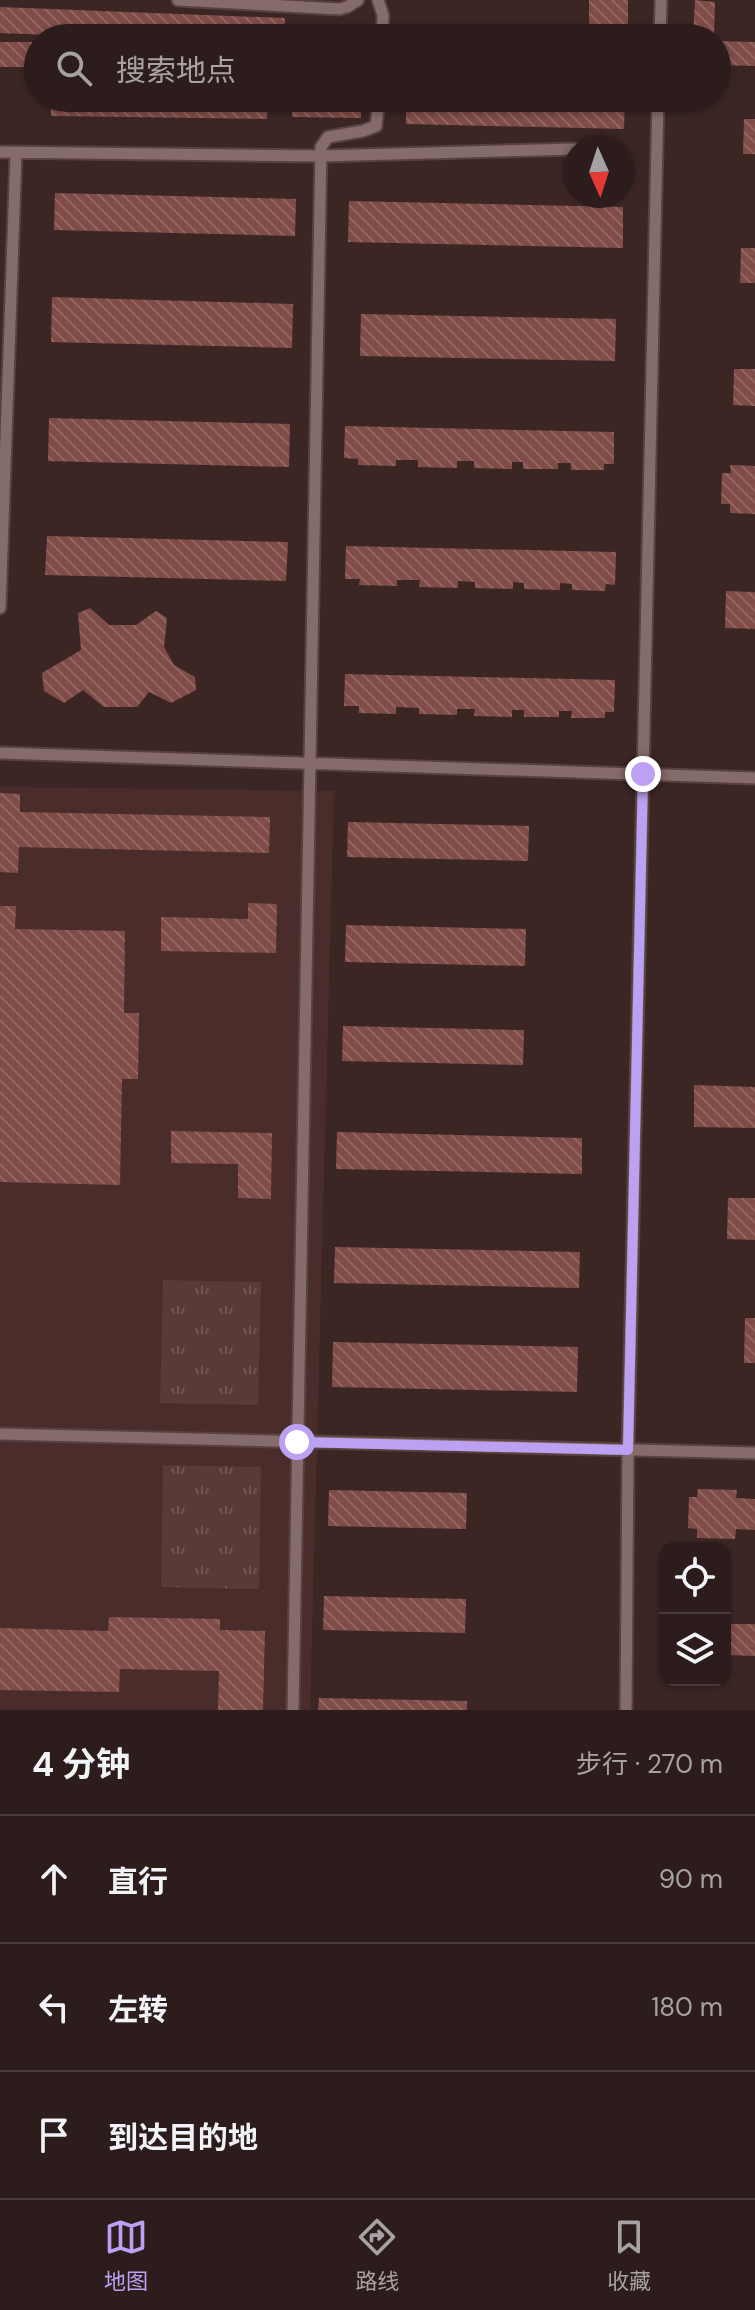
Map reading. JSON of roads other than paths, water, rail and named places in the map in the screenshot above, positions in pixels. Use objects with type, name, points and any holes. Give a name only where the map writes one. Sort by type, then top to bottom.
[{"type":"lane","points":[[178,0],[339,9],[358,0]]},
{"type":"lane","points":[[378,0],[383,24]]},
{"type":"lane","points":[[660,24],[661,0]]},
{"type":"lane","points":[[293,1710],[321,147],[328,137],[376,126],[378,112]]},
{"type":"lane","points":[[626,1710],[628,1450],[658,112]]},
{"type":"lane","points":[[0,152],[321,156],[563,149]]},
{"type":"lane","points":[[0,608],[16,153]]},
{"type":"lane","points":[[0,753],[755,778]]},
{"type":"lane","points":[[0,1434],[755,1453]]}]
